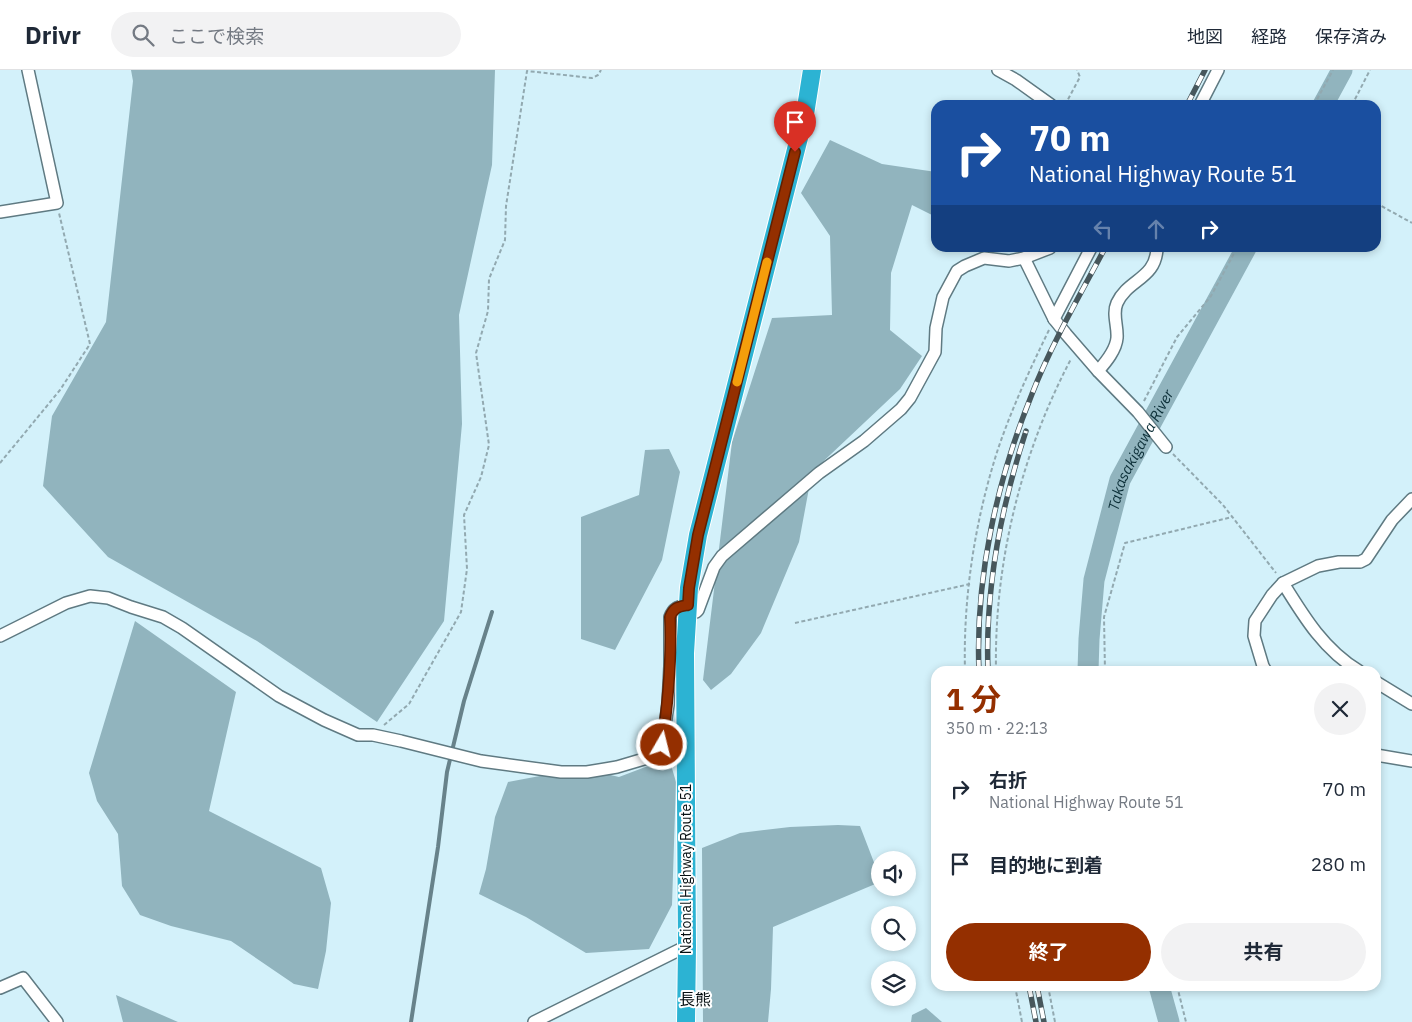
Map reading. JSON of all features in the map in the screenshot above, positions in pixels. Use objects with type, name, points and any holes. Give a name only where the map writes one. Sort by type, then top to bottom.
[{"type":"highway","name":"National Highway Route 51","points":[[686,1022],[685,653],[689,588],[698,535],[805,114],[812,70]]},
{"type":"street","points":[[0,212],[57,204],[28,70]]},
{"type":"street","points":[[998,70],[1016,80],[1043,100]]},
{"type":"street","points":[[1203,100],[1218,70]]},
{"type":"street","points":[[0,636],[66,603],[90,596],[108,598],[163,617],[182,628],[279,696],[324,720],[358,735],[372,735],[481,761],[561,772],[587,772],[617,767],[644,759],[656,753],[662,745],[670,676],[670,617],[672,611],[676,607],[696,612],[716,562],[722,556],[819,473],[864,441],[901,409],[910,398],[934,352],[936,328],[943,297],[957,271],[984,258],[1009,261],[1040,252]]},
{"type":"street","points":[[1054,319],[1089,252]]},
{"type":"street","points":[[1098,371],[1106,363],[1116,345],[1115,312],[1117,303],[1122,295],[1150,270],[1155,262],[1156,252]]},
{"type":"street","points":[[1024,258],[1054,319],[1077,349],[1138,412],[1166,447]]},
{"type":"street","points":[[1262,666],[1254,636],[1255,621],[1272,595],[1283,583],[1318,566],[1339,562],[1360,562],[1366,559],[1392,520],[1412,499]]},
{"type":"street","points":[[1283,583],[1308,623],[1338,656],[1351,666]]},
{"type":"street","points":[[1381,685],[1412,704]]},
{"type":"street","points":[[1381,756],[1412,761]]},
{"type":"street","points":[[534,1022],[687,946]]},
{"type":"street","points":[[0,988],[23,978],[57,1022]]},
{"type":"path","points":[[372,735],[409,704],[460,612],[467,569],[464,514],[481,477],[489,445],[476,353],[488,311],[489,279],[505,240],[506,206],[527,71],[592,78],[598,75],[601,70]]},
{"type":"path","points":[[1068,100],[1080,77],[1077,70]]},
{"type":"path","points":[[1317,100],[1333,70]]},
{"type":"path","points":[[1355,100],[1370,70]]},
{"type":"path","points":[[0,463],[60,390],[90,344],[57,204]]},
{"type":"path","points":[[1381,206],[1412,223]]},
{"type":"path","points":[[1138,412],[1177,338],[1210,296],[1235,252]]},
{"type":"path","points":[[965,666],[966,620],[976,534],[998,450],[1032,364],[1054,319]]},
{"type":"path","points":[[996,666],[1000,588],[1014,511],[1042,420],[1059,382],[1077,349]]},
{"type":"path","points":[[1166,447],[1232,517],[1283,583]]},
{"type":"path","points":[[1106,666],[1104,617],[1125,543],[1232,517]]},
{"type":"path","points":[[795,624],[970,584]]},
{"type":"path","points":[[1016,991],[1022,1022]]},
{"type":"path","points":[[1049,991],[1055,1022]]},
{"type":"path","points":[[1178,991],[1186,1022]]},
{"type":"shaded area","points":[[131,70],[495,70],[492,165],[459,315],[462,424],[444,621],[377,722],[257,641],[108,557],[43,486],[52,416],[106,322],[133,81]]},
{"type":"shaded area","points":[[830,140],[882,164],[931,171],[931,214],[912,205],[891,273],[890,330],[922,356],[900,389],[812,472],[799,542],[761,633],[731,674],[711,690],[703,680],[732,442],[772,318],[832,315],[830,236],[801,193]]},
{"type":"shaded area","points":[[669,449],[680,472],[662,560],[615,650],[581,639],[581,517],[639,495],[645,450]]},
{"type":"shaded area","points":[[135,621],[236,692],[209,811],[321,868],[331,903],[326,951],[318,989],[294,984],[231,941],[171,926],[140,915],[122,886],[118,834],[97,801],[89,773]]},
{"type":"shaded area","points":[[669,758],[676,782],[672,905],[649,949],[586,953],[526,917],[479,894],[486,869],[495,817],[508,782],[582,768],[619,777]]},
{"type":"shaded area","points":[[860,826],[871,855],[871,886],[773,927],[768,1022],[703,1022],[702,848],[740,833],[790,827]]},
{"type":"shaded area","points":[[116,995],[178,1022],[123,1022]]},
{"type":"shaded area","points":[[926,1008],[942,1022],[911,1022],[912,1015]]},
{"type":"waterway","name":"Takasakigawa River","points":[[1326,100],[1342,70]]},
{"type":"waterway","name":"Takasakigawa River","points":[[1088,666],[1094,580],[1120,480],[1244,252]]},
{"type":"waterway","points":[[411,1022],[438,847],[447,772],[464,701],[492,612]]},
{"type":"waterway","name":"Takasakigawa River","points":[[1160,991],[1169,1022]]},
{"type":"railway","points":[[1190,100],[1205,70]]},
{"type":"railway","points":[[979,666],[981,601],[985,565],[991,530],[1008,460],[1048,356],[1103,252]]},
{"type":"railway","points":[[988,666],[989,610],[996,549],[1009,489],[1026,431]]},
{"type":"railway","points":[[1030,991],[1036,1022]]},
{"type":"railway","points":[[1038,991],[1044,1022]]},
{"type":"slow traffic","points":[[737,382],[767,262]]},
{"type":"district","name":"長熊","points":[[695,999]]},
{"type":"route","points":[[662,745],[668,705],[670,617],[676,607],[688,605],[698,535],[795,152]]}]
